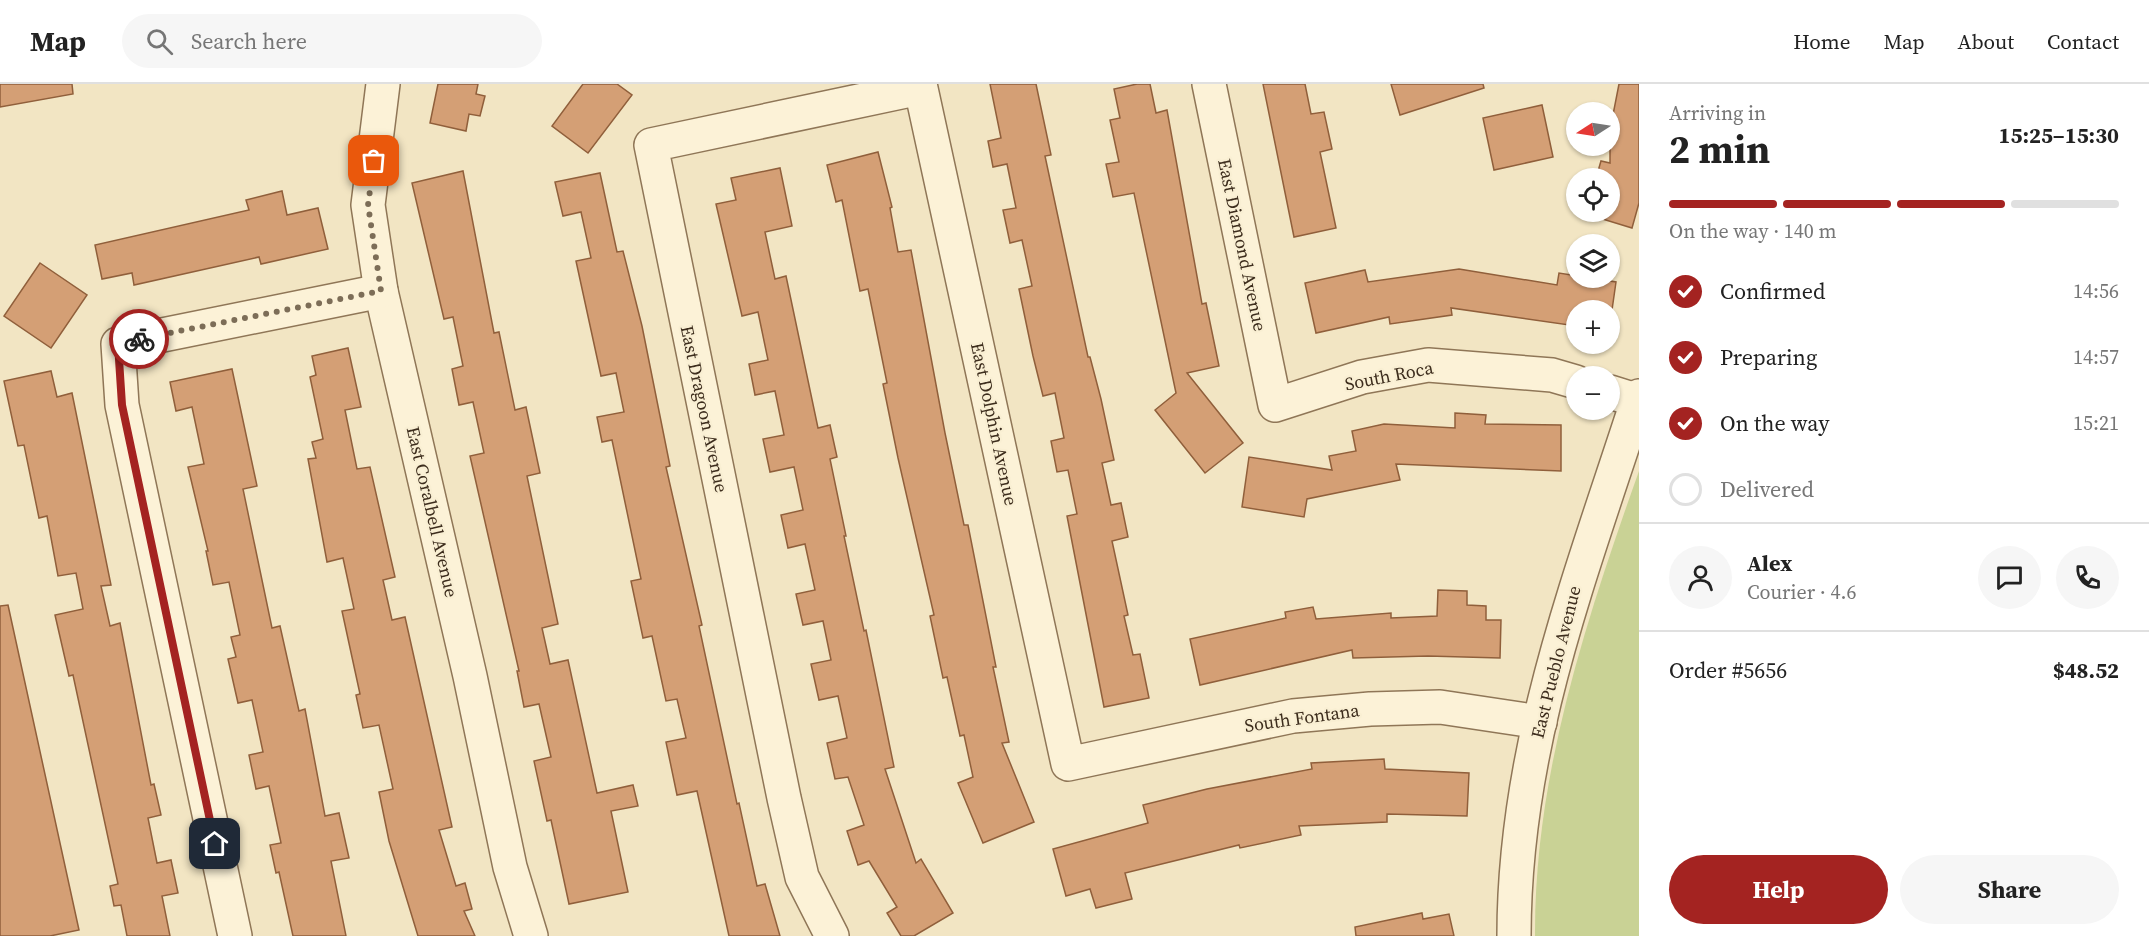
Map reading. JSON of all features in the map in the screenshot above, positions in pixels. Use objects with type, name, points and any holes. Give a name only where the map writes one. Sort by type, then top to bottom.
[{"type":"street","name":"East Coralbell Avenue","points":[[383,84],[368,205],[381,291],[470,675],[510,867],[531,936]]},
{"type":"street","name":"East Diamond Avenue","points":[[1209,84],[1275,405]]},
{"type":"street","name":"East Dolphin Avenue","points":[[920,86],[1068,764]]},
{"type":"street","name":"East Dragoon Avenue","points":[[832,936],[802,877],[651,145],[920,86]]},
{"type":"street","points":[[235,936],[122,405],[118,344],[381,291]]},
{"type":"street","name":"South Roca","points":[[1275,405],[1362,378],[1428,365],[1552,375],[1566,379]]},
{"type":"street","name":"East Pueblo Avenue","points":[[1514,936],[1517,838],[1550,674],[1631,397]]},
{"type":"street","name":"South Fontana","points":[[1068,764],[1293,716],[1370,709],[1440,707],[1540,722]]},
{"type":"green space","points":[[1639,471],[1639,936],[1535,936],[1537,876],[1543,817],[1553,758],[1567,699],[1600,584]]},
{"type":"building","points":[[0,84],[72,84],[73,94],[0,107]]},
{"type":"building","points":[[438,84],[478,84],[476,94],[485,96],[480,116],[469,114],[466,131],[430,123]]},
{"type":"building","points":[[583,84],[617,84],[632,95],[588,153],[552,126]]},
{"type":"building","points":[[990,84],[1036,84],[1051,155],[1045,156],[1088,357],[1090,357],[1101,399],[1114,460],[1102,463],[1111,505],[1121,503],[1128,537],[1112,541],[1128,615],[1124,616],[1133,655],[1140,654],[1149,698],[1104,707],[1067,516],[1077,514],[1068,470],[1057,472],[1051,441],[1064,438],[1055,393],[1043,396],[1033,356],[1019,289],[1032,286],[1022,240],[1010,243],[1003,210],[1016,208],[1007,164],[993,167],[988,141],[1001,138]]},
{"type":"building","points":[[1150,84],[1156,113],[1167,110],[1202,304],[1206,303],[1219,366],[1187,373],[1243,443],[1205,473],[1155,410],[1176,393],[1134,193],[1113,197],[1106,164],[1119,162],[1110,120],[1120,118],[1114,89]]},
{"type":"building","points":[[1263,84],[1305,84],[1311,114],[1324,112],[1332,149],[1320,152],[1336,228],[1294,237]]},
{"type":"building","points":[[1391,84],[1483,84],[1484,88],[1400,115]]},
{"type":"building","points":[[1619,84],[1639,84],[1639,203],[1632,228],[1612,222],[1620,222],[1620,168],[1599,168],[1601,161],[1610,163],[1610,156],[1620,156],[1620,102],[1615,102]]},
{"type":"building","points":[[1542,105],[1553,157],[1494,170],[1483,118]]},
{"type":"building","points":[[878,152],[892,207],[890,208],[898,252],[911,250],[945,433],[964,525],[968,525],[996,667],[993,667],[1009,742],[1002,743],[1034,822],[983,843],[958,783],[973,777],[964,735],[960,736],[947,677],[943,678],[930,616],[934,615],[883,384],[887,383],[868,289],[860,291],[842,200],[836,202],[827,165]]},
{"type":"building","points":[[780,168],[792,226],[765,232],[775,279],[786,276],[818,428],[830,425],[837,457],[830,459],[846,536],[844,536],[894,767],[885,769],[916,863],[921,859],[953,913],[914,936],[901,936],[887,913],[897,907],[869,861],[858,865],[847,831],[864,825],[848,777],[835,779],[827,743],[847,738],[838,696],[819,700],[811,664],[831,660],[823,621],[803,625],[796,594],[815,590],[805,544],[788,548],[781,515],[803,510],[794,467],[770,472],[763,439],[784,435],[775,391],[755,395],[749,364],[768,360],[758,312],[742,316],[716,204],[736,200],[731,178]]},
{"type":"building","points":[[463,171],[494,333],[499,332],[515,410],[526,407],[540,473],[527,476],[558,624],[542,628],[550,664],[568,660],[597,793],[633,785],[638,806],[611,811],[628,892],[569,904],[551,820],[547,821],[534,761],[551,757],[539,704],[524,707],[517,671],[519,671],[470,456],[484,453],[473,402],[459,405],[452,369],[463,366],[453,317],[444,319],[412,183]]},
{"type":"building","points":[[600,173],[617,252],[623,251],[642,326],[670,466],[666,467],[702,625],[699,626],[737,804],[739,803],[757,886],[765,884],[780,936],[729,936],[697,791],[677,795],[666,742],[686,738],[677,699],[666,701],[652,636],[643,638],[631,581],[641,579],[612,440],[602,442],[597,417],[624,412],[616,373],[601,376],[576,261],[591,258],[581,212],[563,216],[555,182]]},
{"type":"building","points":[[282,191],[287,215],[318,208],[328,249],[261,264],[259,257],[134,285],[132,273],[102,279],[95,245],[249,210],[246,200]]},
{"type":"building","points":[[40,263],[87,295],[51,348],[4,316]]},
{"type":"building","points":[[1459,269],[1557,285],[1559,273],[1566,274],[1566,288],[1615,288],[1613,300],[1566,300],[1566,325],[1451,308],[1452,315],[1390,324],[1389,317],[1316,333],[1305,283],[1365,270],[1368,282]]},
{"type":"building","points":[[348,348],[361,407],[345,410],[357,469],[370,467],[395,577],[383,580],[392,620],[405,617],[452,827],[439,830],[456,886],[465,883],[472,909],[464,911],[475,936],[418,936],[389,841],[379,792],[393,789],[379,725],[363,728],[356,695],[360,694],[342,611],[354,609],[343,558],[327,562],[308,459],[316,458],[312,442],[323,439],[310,377],[316,375],[312,356]]},
{"type":"building","points":[[232,369],[257,486],[243,489],[272,628],[280,626],[299,711],[305,709],[325,816],[339,813],[349,858],[331,861],[346,936],[293,936],[279,872],[276,873],[270,845],[281,843],[269,786],[256,789],[249,755],[263,752],[252,700],[238,703],[228,659],[236,657],[231,637],[240,635],[229,582],[213,585],[206,551],[208,551],[188,467],[204,464],[192,407],[176,411],[170,382]]},
{"type":"building","points":[[51,371],[57,397],[72,393],[111,585],[101,586],[110,626],[120,623],[151,785],[154,784],[161,815],[148,818],[157,863],[171,860],[178,893],[162,896],[170,936],[127,936],[121,905],[114,906],[110,886],[118,884],[73,675],[69,676],[55,615],[83,609],[76,573],[58,576],[47,516],[39,518],[24,445],[18,446],[4,381]]},
{"type":"building","points":[[1455,413],[1486,415],[1485,424],[1561,425],[1561,471],[1396,464],[1400,480],[1307,499],[1304,517],[1242,507],[1249,457],[1332,470],[1329,456],[1356,451],[1352,431],[1384,424],[1455,428]]},
{"type":"building","points":[[1438,590],[1467,591],[1467,605],[1486,606],[1486,620],[1501,620],[1500,658],[1428,656],[1353,658],[1352,650],[1200,685],[1190,639],[1286,618],[1285,612],[1313,607],[1316,619],[1391,613],[1391,618],[1437,616]]},
{"type":"building","points":[[8,605],[79,930],[50,936],[0,936],[0,606]]},
{"type":"building","points":[[1384,759],[1385,769],[1469,773],[1467,816],[1387,814],[1387,822],[1299,826],[1301,835],[1240,848],[1239,845],[1125,873],[1132,899],[1096,908],[1090,889],[1066,896],[1053,849],[1148,823],[1143,805],[1207,789],[1312,769],[1311,763]]},
{"type":"building","points":[[1422,913],[1423,919],[1449,914],[1454,936],[1356,936],[1355,927]]},
{"type":"way so far","points":[[139,339],[381,291],[368,205],[374,161]]},
{"type":"route","points":[[139,339],[118,344],[122,405],[215,844]]}]
